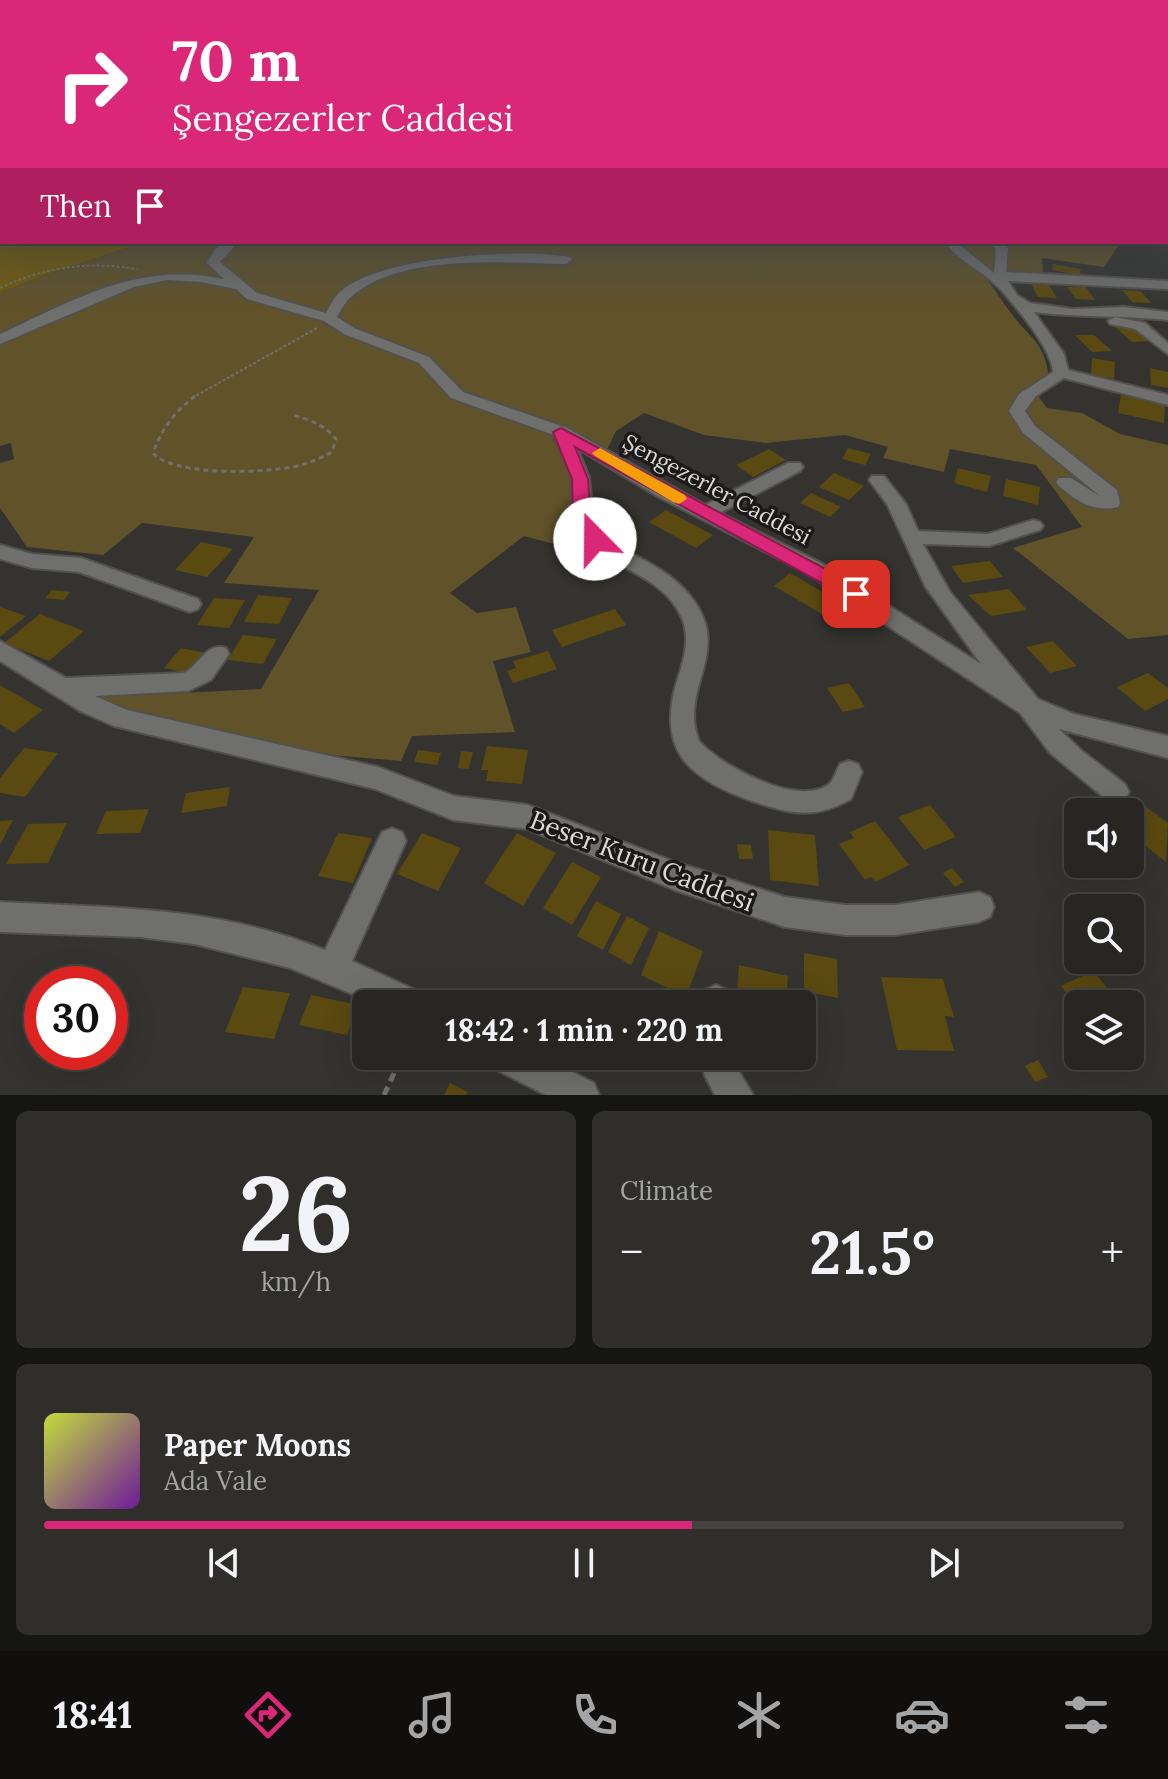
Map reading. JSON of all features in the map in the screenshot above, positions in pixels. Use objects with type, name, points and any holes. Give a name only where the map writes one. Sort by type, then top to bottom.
[{"type":"street","points":[[229,244],[219,252],[213,263],[238,285]]},
{"type":"street","points":[[956,244],[954,246],[963,256],[1003,282]]},
{"type":"street","points":[[997,244],[1002,248],[999,269],[1003,282],[1018,304],[1093,319],[1134,323],[1168,350]]},
{"type":"street","points":[[329,318],[341,299],[357,288],[423,263],[453,259],[566,260]]},
{"type":"street","points":[[0,340],[96,299],[164,276],[238,285]]},
{"type":"street","points":[[1003,282],[1021,276],[1168,285]]},
{"type":"street","name":"Şengezerler Caddesi","points":[[238,285],[268,302],[329,318],[349,331],[424,360],[463,399],[561,432],[827,576],[1031,707],[1071,723],[1168,747]]},
{"type":"street","points":[[1026,307],[1030,319],[1057,353],[1061,373]]},
{"type":"street","points":[[1073,313],[1124,311],[1168,316]]},
{"type":"street","points":[[1061,373],[1168,400]]},
{"type":"street","points":[[1061,373],[1053,381],[1029,391],[1017,411],[1029,429],[1110,494],[1111,503],[1101,504],[1082,497],[1065,482]]},
{"type":"street","points":[[561,432],[580,479],[581,516],[585,529],[595,539],[652,573],[676,593],[694,619],[698,646],[681,720],[686,744],[693,755],[740,785],[798,801],[831,800],[845,788],[849,772]]},
{"type":"street","points":[[706,512],[794,467]]},
{"type":"street","points":[[878,480],[893,495],[904,515],[930,579],[1031,707],[1043,730],[1116,792]]},
{"type":"street","points":[[911,537],[989,540],[1033,526]]},
{"type":"street","points":[[0,552],[32,561],[81,565],[190,604]]},
{"type":"street","name":"Beser Kuru Caddesi","points":[[0,650],[100,709],[151,728],[378,778],[453,808],[528,817],[675,876],[773,909],[845,920],[895,920],[979,907]]},
{"type":"street","points":[[61,688],[188,682],[203,674],[218,654]]},
{"type":"street","points":[[334,966],[392,841]]},
{"type":"street","points":[[0,917],[162,924],[261,943],[334,966],[383,990]]},
{"type":"street","points":[[533,1070],[582,1095]]},
{"type":"street","points":[[720,1070],[736,1095]]},
{"type":"path","points":[[0,288],[38,272],[96,264],[164,276]]},
{"type":"path","points":[[293,415],[321,425],[332,433],[336,439],[332,452],[300,464],[245,469],[170,465],[160,461],[153,453],[159,430],[180,406],[210,387],[291,348],[329,318]]},
{"type":"path","points":[[384,1095],[396,1070]]},
{"type":"shaded area","points":[[0,244],[140,244],[45,275],[0,293]]},
{"type":"shaded area","points":[[140,244],[1120,244],[1104,267],[1042,258],[1043,274],[992,273],[988,281],[1044,356],[1049,377],[1035,383],[1033,389],[1047,408],[1082,413],[1120,434],[1168,445],[1168,635],[1128,639],[1013,548],[1082,527],[1036,465],[950,449],[944,472],[883,458],[888,447],[845,435],[765,443],[704,435],[644,413],[616,431],[607,450],[560,426],[553,439],[574,481],[573,511],[581,551],[524,536],[450,593],[477,613],[516,607],[531,652],[493,661],[515,732],[412,736],[401,761],[308,753],[128,712],[101,697],[261,689],[319,590],[224,583],[254,537],[142,523],[103,555],[27,547],[0,508],[0,463],[14,459],[11,443],[0,446],[0,293]]},
{"type":"building","points":[[1053,264],[1081,269],[1080,275],[1052,270]]},
{"type":"building","points":[[1031,284],[1049,285],[1057,298],[1038,297]]},
{"type":"building","points":[[1067,287],[1086,287],[1095,300],[1076,299]]},
{"type":"building","points":[[1122,290],[1141,291],[1151,303],[1132,302]]},
{"type":"building","points":[[1114,326],[1134,326],[1152,341],[1132,342]]},
{"type":"building","points":[[1075,335],[1094,335],[1112,351],[1092,352]]},
{"type":"building","points":[[1092,358],[1115,362],[1114,379],[1091,374]]},
{"type":"building","points":[[1150,368],[1168,372],[1168,388],[1151,385]]},
{"type":"building","points":[[1121,395],[1165,405],[1164,423],[1118,413]]},
{"type":"building","points":[[848,448],[871,454],[865,465],[842,459]]},
{"type":"building","points":[[769,449],[786,460],[753,477],[736,465]]},
{"type":"building","points":[[958,468],[991,476],[987,492],[954,483]]},
{"type":"building","points":[[834,473],[864,486],[849,500],[819,487]]},
{"type":"building","points":[[1006,479],[1040,487],[1038,505],[1003,496]]},
{"type":"building","points":[[811,493],[841,507],[830,517],[800,503]]},
{"type":"building","points":[[666,510],[713,535],[696,548],[649,522]]},
{"type":"building","points":[[201,542],[233,549],[207,577],[175,570]]},
{"type":"building","points":[[990,561],[1003,577],[963,583],[951,566]]},
{"type":"building","points":[[790,573],[843,604],[827,617],[774,586]]},
{"type":"building","points":[[1009,589],[1027,610],[991,616],[968,595]]},
{"type":"building","points":[[52,590],[70,592],[64,600],[45,598]]},
{"type":"building","points":[[258,595],[292,598],[279,624],[244,622]]},
{"type":"building","points":[[214,598],[245,600],[229,628],[197,625]]},
{"type":"building","points":[[0,607],[26,616],[0,637]]},
{"type":"building","points":[[615,609],[626,625],[562,647],[552,630]]},
{"type":"building","points":[[40,614],[84,631],[49,661],[4,643]]},
{"type":"building","points":[[243,635],[277,639],[263,664],[228,660]]},
{"type":"building","points":[[1053,641],[1077,666],[1050,673],[1026,647]]},
{"type":"building","points":[[181,648],[206,653],[190,674],[164,668]]},
{"type":"building","points":[[548,651],[557,669],[513,683],[507,671],[516,668],[513,661]]},
{"type":"building","points":[[1148,673],[1168,688],[1168,699],[1145,711],[1117,687]]},
{"type":"building","points":[[849,683],[865,707],[843,712],[827,688]]},
{"type":"building","points":[[0,685],[43,710],[14,733],[0,724]]},
{"type":"building","points":[[487,746],[528,750],[522,784],[486,781],[488,770],[481,770]]},
{"type":"building","points":[[24,748],[58,753],[25,797],[0,793],[0,778]]},
{"type":"building","points":[[418,750],[441,753],[437,765],[414,762]]},
{"type":"building","points":[[461,751],[473,752],[469,769],[458,768]]},
{"type":"building","points":[[230,787],[227,806],[181,813],[186,793]]},
{"type":"building","points":[[930,805],[956,837],[924,850],[898,817]]},
{"type":"building","points":[[1146,807],[1168,823],[1166,862],[1144,845]]},
{"type":"building","points":[[149,809],[140,833],[96,834],[106,811]]},
{"type":"building","points":[[13,820],[0,845],[0,821]]},
{"type":"building","points":[[875,821],[909,865],[875,882],[871,877],[865,880],[839,844],[854,838],[850,832]]},
{"type":"building","points":[[67,823],[48,863],[6,864],[28,824]]},
{"type":"building","points":[[768,830],[815,835],[819,886],[770,880]]},
{"type":"building","points":[[338,833],[372,838],[353,883],[318,876]]},
{"type":"building","points":[[422,833],[461,848],[438,891],[397,874]]},
{"type":"building","points":[[517,833],[556,853],[523,906],[484,883]]},
{"type":"building","points":[[737,844],[751,845],[753,859],[739,859]]},
{"type":"building","points":[[572,862],[601,877],[572,925],[543,908]]},
{"type":"building","points":[[952,868],[964,882],[955,887],[943,873]]},
{"type":"building","points":[[596,901],[621,914],[603,950],[577,936]]},
{"type":"building","points":[[627,916],[649,928],[631,965],[608,952]]},
{"type":"building","points":[[659,931],[703,951],[689,990],[672,990],[641,975]]},
{"type":"building","points":[[804,953],[837,959],[838,998],[816,993],[816,990],[804,990]]},
{"type":"building","points":[[739,965],[788,976],[787,990],[737,990]]},
{"type":"building","points":[[1087,974],[1096,974],[1109,990],[1064,990],[1061,986]]},
{"type":"building","points":[[881,977],[943,979],[954,1017],[945,1016],[954,1051],[897,1050]]},
{"type":"building","points":[[243,987],[290,993],[274,1039],[225,1032]]},
{"type":"building","points":[[311,995],[352,1004],[352,1021],[347,1035],[299,1025]]},
{"type":"building","points":[[1038,1060],[1048,1077],[1035,1082],[1025,1066]]},
{"type":"building","points":[[450,1083],[468,1092],[466,1095],[444,1095]]},
{"type":"slow traffic","points":[[600,453],[679,499]]},
{"type":"route","points":[[595,539],[582,523],[580,479],[561,432],[664,492],[814,568],[856,594]]}]
